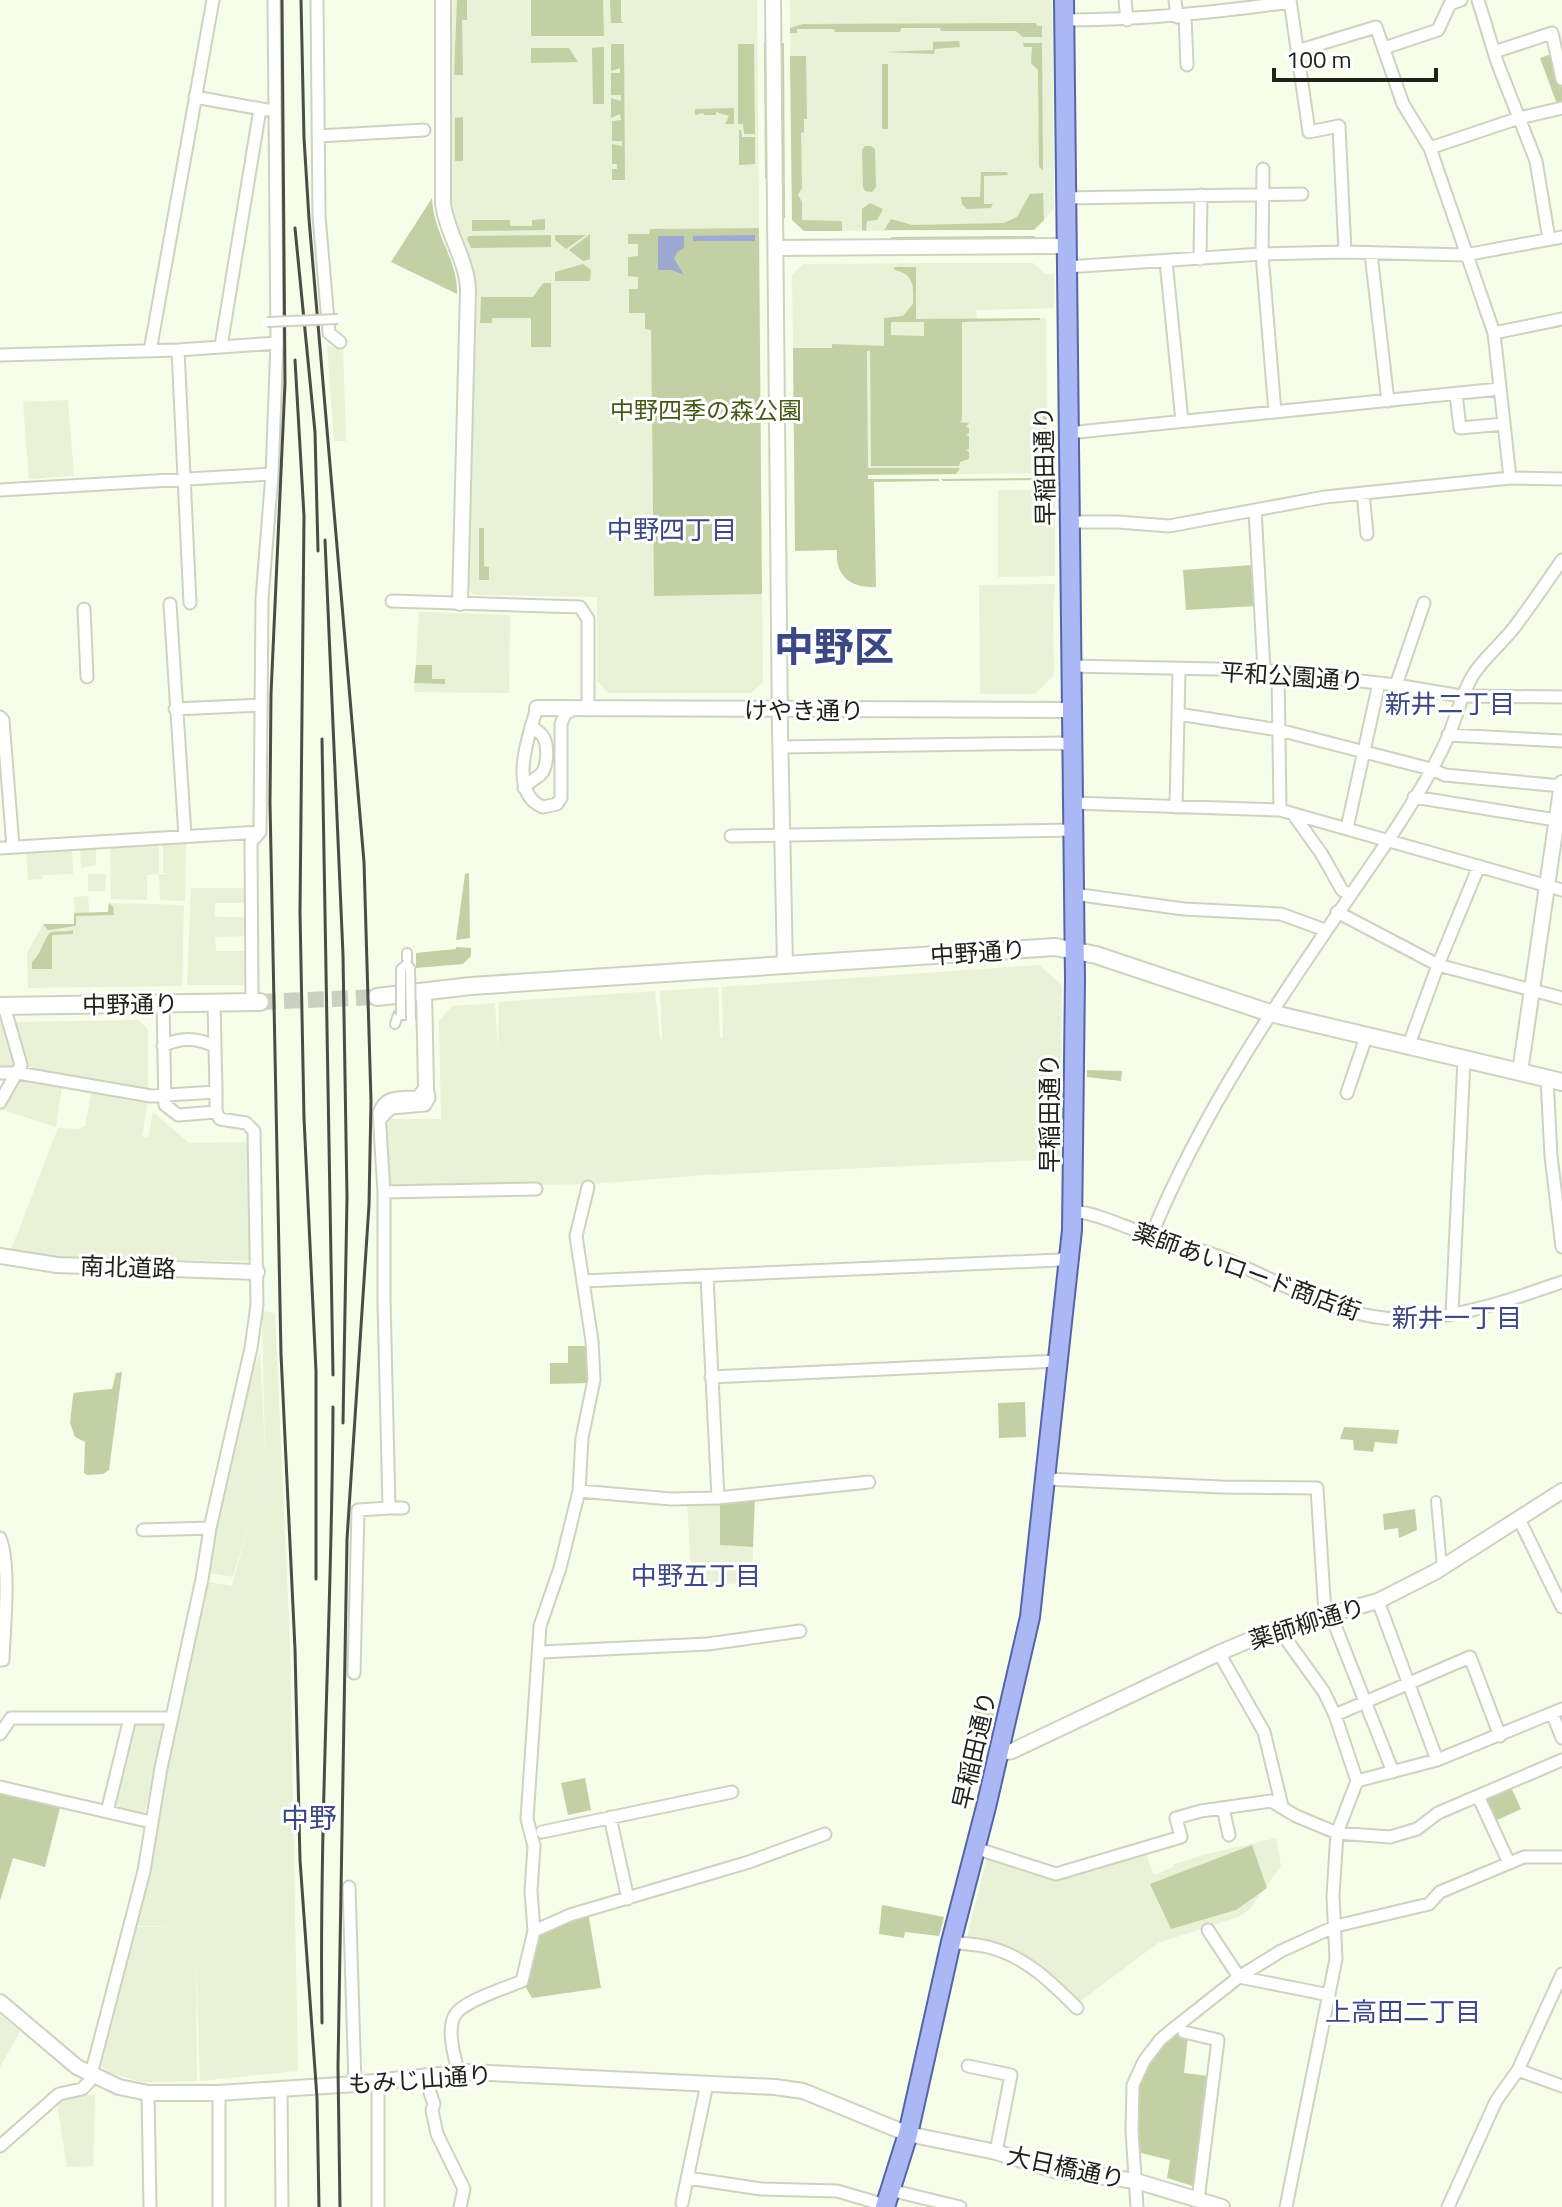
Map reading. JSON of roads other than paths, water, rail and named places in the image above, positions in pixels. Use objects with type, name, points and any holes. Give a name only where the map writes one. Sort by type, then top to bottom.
[{"type":"main road","name":"早稲田通り","points":[[887,2201],[908,2134],[1030,1617],[1070,1254],[1073,1211],[1074,949],[1064,0]]},
{"type":"main road","name":"中野通り","points":[[377,997],[461,986],[1055,947],[1074,949],[1270,1013],[1554,1080]]},
{"type":"main road","name":"中野通り","points":[[2,1006],[256,1002]]},
{"type":"street","points":[[150,351],[213,0]]},
{"type":"street","points":[[256,1002],[251,842],[260,832],[262,599],[272,474],[277,343],[274,0]]},
{"type":"street","points":[[317,0],[320,241],[329,333],[340,342]]},
{"type":"street","points":[[443,0],[443,204],[448,227],[465,267],[468,290],[460,603]]},
{"type":"street","points":[[773,0],[785,966]]},
{"type":"street","points":[[1125,0],[1127,20]]},
{"type":"street","points":[[1175,0],[1181,17],[1187,65]]},
{"type":"street","points":[[1384,48],[1438,30],[1450,4],[1461,0]]},
{"type":"street","points":[[1066,267],[1262,254],[1345,252],[1465,255],[1556,238],[1536,161],[1494,52],[1478,0]]},
{"type":"street","points":[[1064,20],[1181,17],[1222,6],[1290,1],[1309,132],[1339,126],[1345,252]]},
{"type":"street","points":[[1297,51],[1376,27],[1403,104],[1430,148],[1494,333],[1510,478]]},
{"type":"street","points":[[1494,52],[1552,33],[1562,79]]},
{"type":"street","points":[[195,97],[276,110]]},
{"type":"street","points":[[1430,148],[1519,118],[1562,108]]},
{"type":"street","points":[[221,346],[260,109]]},
{"type":"street","points":[[318,136],[424,130]]},
{"type":"street","points":[[1263,169],[1262,254],[1275,412]]},
{"type":"street","points":[[1066,198],[1302,194]]},
{"type":"street","points":[[1200,259],[1201,195]]},
{"type":"street","points":[[776,248],[1066,246]]},
{"type":"street","points":[[1371,254],[1388,401]]},
{"type":"street","points":[[1166,261],[1182,421]]},
{"type":"street","points":[[267,322],[338,319]]},
{"type":"street","points":[[1494,333],[1562,319]]},
{"type":"street","points":[[0,355],[178,350],[277,343]]},
{"type":"street","points":[[178,350],[190,603]]},
{"type":"street","points":[[1068,433],[1499,389]]},
{"type":"street","points":[[1456,394],[1460,428],[1504,424]]},
{"type":"street","points":[[0,490],[272,474]]},
{"type":"street","points":[[1069,522],[1169,526],[1325,497],[1510,478],[1562,479]]},
{"type":"street","points":[[1363,493],[1367,534]]},
{"type":"street","points":[[1255,510],[1264,670]]},
{"type":"street","points":[[1151,1236],[1203,1126],[1270,1013],[1388,841],[1431,769],[1473,674],[1514,629],[1562,560]]},
{"type":"street","points":[[392,601],[569,605],[584,610],[588,619],[581,708],[562,718],[562,791],[557,804],[551,807],[538,806],[524,788],[524,756],[537,708]]},
{"type":"street","points":[[1396,685],[1424,603]]},
{"type":"street","points":[[170,604],[185,836]]},
{"type":"street","points":[[84,609],[87,677]]},
{"type":"street","name":"平和公園通り","points":[[1070,666],[1264,670],[1396,685],[1461,696],[1562,697]]},
{"type":"street","points":[[1176,807],[1179,670]]},
{"type":"street","points":[[1278,672],[1280,810]]},
{"type":"street","points":[[1347,828],[1379,683]]},
{"type":"street","points":[[175,709],[261,705]]},
{"type":"street","name":"けやき通り","points":[[537,708],[1070,710]]},
{"type":"street","points":[[1178,714],[1279,730],[1445,775],[1562,785],[1556,820],[1558,841],[1554,888],[1532,991],[1520,1072]]},
{"type":"street","points":[[0,717],[3,720],[13,847]]},
{"type":"street","points":[[524,788],[544,771],[546,765],[545,742],[531,726]]},
{"type":"street","points":[[1448,735],[1562,741]]},
{"type":"street","points":[[780,747],[1061,743],[1071,747]]},
{"type":"street","points":[[1414,797],[1556,820]]},
{"type":"street","points":[[1072,803],[1280,810],[1554,888]]},
{"type":"street","points":[[1293,814],[1342,890],[1349,894]]},
{"type":"street","points":[[731,836],[1073,830]]},
{"type":"street","points":[[0,848],[260,832]]},
{"type":"street","points":[[1408,1047],[1479,866]]},
{"type":"street","points":[[1073,894],[1184,909],[1281,914],[1325,930]]},
{"type":"street","points":[[1337,912],[1438,965],[1562,998]]},
{"type":"street","points":[[404,1019],[410,968],[407,953]]},
{"type":"street","points":[[389,1508],[384,1192],[379,1109],[394,1097],[418,1097],[426,1086],[424,991]]},
{"type":"street","points":[[0,2146],[59,2094],[82,2089],[89,2082],[144,1871],[185,1648],[251,1348],[257,1313],[254,1131],[246,1123],[220,1119],[216,1112],[214,1002]]},
{"type":"street","points":[[163,1003],[165,1105],[178,1115],[216,1112]]},
{"type":"street","points":[[0,1102],[21,1065],[2,1006]]},
{"type":"street","points":[[1347,1093],[1366,1037]]},
{"type":"street","points":[[163,1046],[174,1040],[202,1040],[214,1046]]},
{"type":"street","points":[[1452,1314],[1464,1060]]},
{"type":"street","points":[[0,1073],[18,1073],[151,1096],[216,1092]]},
{"type":"street","points":[[1554,1080],[1557,1208],[1562,1247]]},
{"type":"street","points":[[458,2072],[452,2023],[454,2016],[464,2006],[522,1981],[534,1931],[531,1891],[534,1846],[527,1819],[529,1765],[541,1652],[540,1626],[560,1568],[579,1491],[582,1438],[594,1380],[592,1341],[576,1229],[588,1187]]},
{"type":"street","points":[[384,1192],[536,1189]]},
{"type":"street","name":"薬師あいロード商店街","points":[[1073,1211],[1229,1260],[1371,1316],[1413,1319],[1486,1308],[1562,1282]]},
{"type":"street","points":[[583,1281],[1059,1260],[1070,1254]]},
{"type":"street","name":"南北道路","points":[[0,1256],[57,1265],[257,1272]]},
{"type":"street","points":[[707,1276],[718,1498]]},
{"type":"street","points":[[711,1377],[1058,1361]]},
{"type":"street","points":[[1047,1479],[1317,1488],[1328,1614],[1393,1772]]},
{"type":"street","points":[[579,1491],[671,1499],[718,1498],[869,1482]]},
{"type":"street","name":"薬師柳通り","points":[[999,1753],[1012,1751],[1278,1628],[1378,1601],[1442,1568],[1562,1491]]},
{"type":"street","points":[[1436,1501],[1442,1568]]},
{"type":"street","points":[[354,1673],[358,1510],[403,1508]]},
{"type":"street","points":[[1519,1519],[1562,1607]]},
{"type":"street","points":[[143,1530],[210,1528]]},
{"type":"street","points":[[0,1538],[4,1547],[5,1608],[3,1660],[0,1660]]},
{"type":"street","points":[[1378,1601],[1437,1760]]},
{"type":"street","points":[[1278,1628],[1324,1692],[1357,1781],[1337,1833],[1333,1896],[1336,1959],[1286,2207]]},
{"type":"street","points":[[541,1652],[708,1644],[800,1631]]},
{"type":"street","points":[[1219,1653],[1264,1732],[1282,1806]]},
{"type":"street","points":[[1335,1715],[1470,1657],[1500,1736]]},
{"type":"street","points":[[1357,1781],[1437,1760],[1557,1711],[1562,1738]]},
{"type":"street","points":[[2,1731],[11,1718],[172,1718]]},
{"type":"street","points":[[107,1812],[130,1718]]},
{"type":"street","points":[[975,1848],[1056,1874],[1181,1837],[1176,1818],[1271,1801],[1296,1816],[1337,1833],[1390,1837],[1417,1829],[1438,1813],[1562,1760]]},
{"type":"street","points":[[0,1787],[151,1822]]},
{"type":"street","points":[[542,1832],[732,1792]]},
{"type":"street","points":[[1478,1796],[1509,1863]]},
{"type":"street","points":[[1223,1808],[1229,1835]]},
{"type":"street","points":[[610,1817],[628,1899]]},
{"type":"street","points":[[534,1931],[570,1915],[749,1862],[825,1834]]},
{"type":"street","points":[[1137,2207],[1132,2131],[1133,2085],[1144,2061],[1160,2040],[1179,2031],[1239,1977],[1281,1951],[1336,1926],[1429,1904],[1440,1892],[1509,1863],[1532,1856],[1562,1857]]},
{"type":"street","points":[[349,1887],[355,2084]]},
{"type":"street","points":[[1208,1930],[1239,1977],[1329,1995]]},
{"type":"street","points":[[951,1942],[996,1949],[1029,1965],[1077,2008]]},
{"type":"street","points":[[1448,2207],[1496,2101],[1518,2070],[1556,2004],[1562,1974]]},
{"type":"street","name":"もみじ山通り","points":[[0,2002],[90,2075],[119,2087],[148,2093],[219,2093],[355,2084],[458,2072],[515,2073],[803,2091],[908,2134]]},
{"type":"street","points":[[1179,2031],[1218,2040],[1201,2203]]},
{"type":"street","points":[[968,2066],[1011,2075],[996,2152]]},
{"type":"street","points":[[1518,2070],[1562,2086]]},
{"type":"street","points":[[424,2075],[434,2104],[432,2110],[437,2134],[464,2189],[460,2207]]},
{"type":"street","points":[[378,2082],[378,2207]]},
{"type":"street","points":[[682,2203],[707,2084]]},
{"type":"street","points":[[281,2088],[282,2207]]},
{"type":"street","points":[[148,2093],[150,2207]]},
{"type":"street","points":[[219,2093],[219,2207]]},
{"type":"street","name":"大日橋通り","points":[[908,2134],[996,2152],[1054,2170],[1136,2181],[1222,2207]]},
{"type":"street","points":[[688,2178],[761,2189],[837,2191],[887,2201],[960,2207]]},
{"type":"water","points":[[755,235],[755,241],[693,241],[693,236]]},
{"type":"water","points":[[658,236],[684,236],[684,248],[677,252],[674,259],[684,275],[672,270],[658,270]]},
{"type":"tunnel","points":[[260,1002],[377,997]]},
{"type":"railway","points":[[282,0],[285,383],[271,694],[270,803],[281,1354],[295,1649],[300,1860],[317,2098],[319,2207]]},
{"type":"railway","points":[[301,0],[309,219],[364,862],[371,1101],[369,1205],[347,1539],[338,2067],[340,2207]]},
{"type":"railway","points":[[295,228],[315,432],[318,551]]},
{"type":"railway","points":[[295,360],[304,516],[300,912],[304,1118],[316,1371],[316,1579]]},
{"type":"railway","points":[[325,540],[343,955],[347,1197],[343,1423]]},
{"type":"railway","points":[[322,739],[333,1375]]},
{"type":"railway","points":[[322,2023],[322,1869],[333,1407]]},
{"type":"district","name":"中野四丁目","points":[[672,529]]},
{"type":"district","name":"中野区","points":[[834,646]]},
{"type":"district","name":"新井二丁目","points":[[1450,703]]},
{"type":"district","name":"新井一丁目","points":[[1457,1317]]},
{"type":"district","name":"中野五丁目","points":[[696,1575]]},
{"type":"district","name":"中野","points":[[309,1817]]},
{"type":"district","name":"上高田二丁目","points":[[1403,2011]]},
{"type":"park label","name":"中野四季の森公園","points":[[706,410]]}]
